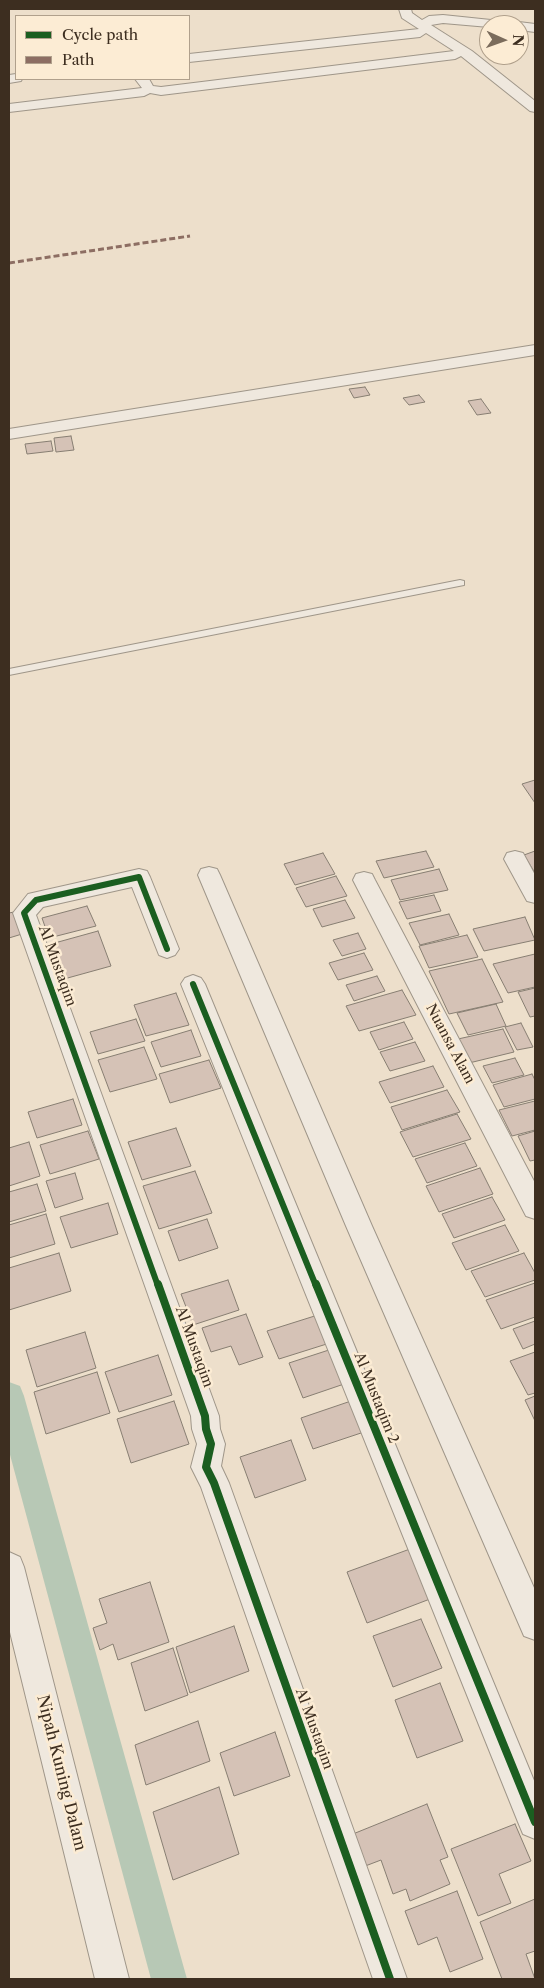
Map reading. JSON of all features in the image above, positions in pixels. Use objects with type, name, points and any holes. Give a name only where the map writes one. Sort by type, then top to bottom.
[{"type":"street","points":[[405,9],[406,15],[422,29],[467,54],[535,108]]},
{"type":"street","points":[[190,58],[422,29],[429,20],[443,19],[479,22]]},
{"type":"street","points":[[9,108],[143,85],[149,89],[161,91],[455,55]]},
{"type":"street","points":[[9,434],[535,350]]},
{"type":"street","points":[[515,859],[535,895]]},
{"type":"street","points":[[209,875],[359,1226],[535,1625]]},
{"type":"street","name":"Al Mustaqim","points":[[167,948],[139,876],[36,900],[24,913],[206,1416],[206,1429],[211,1444],[210,1457],[206,1467],[217,1493],[390,1979]]},
{"type":"street","name":"Nuansa Alam","points":[[364,880],[535,1208]]},
{"type":"street","name":"Al Mustaqim 2","points":[[193,984],[535,1822]]},
{"type":"street","name":"Nipah Kuning Dalam","points":[[9,1567],[112,1979]]},
{"type":"lane","points":[[9,672],[460,583]]},
{"type":"building","points":[[365,387],[370,395],[354,398],[349,389]]},
{"type":"building","points":[[419,395],[425,402],[409,405],[403,398]]},
{"type":"building","points":[[481,399],[491,413],[477,415],[468,401]]},
{"type":"building","points":[[71,436],[74,450],[56,452],[54,438]]},
{"type":"building","points":[[51,441],[53,451],[27,454],[25,444]]},
{"type":"building","points":[[535,780],[535,803],[522,784]]},
{"type":"building","points":[[426,851],[434,867],[384,878],[376,861]]},
{"type":"building","points":[[535,851],[535,873],[524,855]]},
{"type":"building","points":[[323,853],[335,874],[295,885],[284,864]]},
{"type":"building","points":[[439,869],[448,890],[400,900],[391,880]]},
{"type":"building","points":[[336,876],[347,896],[306,907],[296,888]]},
{"type":"building","points":[[434,895],[441,911],[407,919],[399,902]]},
{"type":"building","points":[[345,900],[355,918],[322,927],[313,909]]},
{"type":"building","points":[[87,906],[96,926],[49,938],[42,918]]},
{"type":"building","points":[[14,912],[22,934],[9,938],[9,913]]},
{"type":"building","points":[[449,914],[459,935],[420,945],[409,923]]},
{"type":"building","points":[[525,917],[535,940],[484,951],[473,929]]},
{"type":"building","points":[[98,931],[111,966],[64,979],[51,944]]},
{"type":"building","points":[[358,933],[366,949],[342,956],[333,940]]},
{"type":"building","points":[[467,935],[478,957],[429,968],[419,946]]},
{"type":"building","points":[[364,953],[373,970],[338,980],[329,963]]},
{"type":"building","points":[[535,954],[535,987],[508,993],[493,964]]},
{"type":"building","points":[[482,959],[503,1002],[449,1014],[429,971]]},
{"type":"building","points":[[377,976],[385,991],[354,1001],[346,985]]},
{"type":"building","points":[[535,988],[535,1016],[530,1017],[518,992]]},
{"type":"building","points":[[402,990],[416,1015],[359,1031],[346,1006]]},
{"type":"building","points":[[176,993],[189,1025],[146,1036],[134,1005]]},
{"type":"building","points":[[496,1004],[506,1026],[468,1035],[457,1013]]},
{"type":"building","points":[[136,1019],[145,1041],[98,1054],[90,1032]]},
{"type":"building","points":[[404,1022],[413,1039],[379,1050],[370,1032]]},
{"type":"building","points":[[521,1023],[533,1047],[517,1050],[505,1027]]},
{"type":"building","points":[[503,1029],[514,1052],[469,1063],[458,1039]]},
{"type":"building","points":[[191,1030],[201,1056],[161,1067],[151,1042]]},
{"type":"building","points":[[415,1042],[425,1061],[390,1071],[380,1052]]},
{"type":"building","points":[[144,1047],[157,1079],[110,1092],[98,1060]]},
{"type":"building","points":[[515,1058],[524,1075],[492,1083],[483,1066]]},
{"type":"building","points":[[209,1060],[221,1088],[170,1103],[159,1074]]},
{"type":"building","points":[[433,1066],[444,1087],[390,1103],[379,1082]]},
{"type":"building","points":[[532,1074],[535,1080],[535,1099],[504,1107],[493,1085]]},
{"type":"building","points":[[447,1090],[460,1112],[402,1130],[391,1107]]},
{"type":"building","points":[[73,1099],[82,1125],[37,1138],[28,1112]]},
{"type":"building","points":[[535,1101],[535,1130],[512,1136],[499,1110]]},
{"type":"building","points":[[457,1114],[471,1139],[413,1157],[400,1132]]},
{"type":"building","points":[[176,1128],[191,1166],[142,1180],[128,1142]]},
{"type":"building","points":[[88,1131],[99,1159],[50,1174],[40,1145]]},
{"type":"building","points":[[535,1131],[535,1160],[530,1161],[518,1136]]},
{"type":"building","points":[[29,1142],[40,1176],[9,1186],[9,1148]]},
{"type":"building","points":[[465,1143],[477,1166],[427,1183],[415,1159]]},
{"type":"building","points":[[480,1168],[493,1194],[439,1212],[426,1186]]},
{"type":"building","points":[[195,1171],[212,1213],[159,1229],[143,1186]]},
{"type":"building","points":[[75,1173],[83,1199],[55,1208],[46,1181]]},
{"type":"building","points":[[37,1184],[46,1211],[9,1222],[9,1192]]},
{"type":"building","points":[[492,1197],[505,1220],[454,1238],[442,1214]]},
{"type":"building","points":[[108,1203],[118,1234],[71,1248],[60,1217]]},
{"type":"building","points":[[46,1214],[55,1244],[9,1258],[9,1225]]},
{"type":"building","points":[[207,1219],[218,1248],[179,1261],[168,1231]]},
{"type":"building","points":[[505,1225],[519,1251],[466,1270],[452,1243]]},
{"type":"building","points":[[59,1253],[71,1291],[9,1310],[9,1268]]},
{"type":"building","points":[[524,1253],[535,1273],[535,1280],[485,1297],[471,1271]]},
{"type":"building","points":[[228,1280],[239,1310],[193,1325],[181,1294]]},
{"type":"building","points":[[535,1283],[535,1317],[501,1329],[486,1300]]},
{"type":"building","points":[[246,1314],[263,1357],[239,1365],[231,1346],[211,1352],[202,1328]]},
{"type":"building","points":[[321,1314],[333,1342],[279,1359],[267,1331]]},
{"type":"building","points":[[535,1321],[535,1344],[523,1349],[513,1329]]},
{"type":"building","points":[[85,1332],[96,1368],[37,1387],[26,1350]]},
{"type":"building","points":[[335,1348],[350,1382],[303,1398],[289,1363]]},
{"type":"building","points":[[535,1352],[535,1393],[528,1395],[510,1361]]},
{"type":"building","points":[[158,1355],[172,1395],[119,1412],[105,1372]]},
{"type":"building","points":[[97,1372],[110,1413],[46,1434],[34,1392]]},
{"type":"building","points":[[535,1396],[535,1421],[525,1400]]},
{"type":"building","points":[[354,1400],[367,1431],[313,1449],[301,1418]]},
{"type":"building","points":[[174,1401],[189,1444],[131,1463],[117,1419]]},
{"type":"building","points":[[291,1440],[306,1480],[255,1498],[240,1457]]},
{"type":"building","points":[[410,1549],[430,1599],[367,1623],[347,1572]]},
{"type":"building","points":[[150,1582],[169,1642],[118,1660],[113,1644],[100,1650],[93,1628],[107,1623],[99,1599]]},
{"type":"building","points":[[421,1619],[442,1668],[393,1687],[373,1636]]},
{"type":"building","points":[[234,1626],[249,1671],[190,1693],[176,1647]]},
{"type":"building","points":[[173,1648],[188,1695],[145,1711],[131,1663]]},
{"type":"building","points":[[440,1683],[463,1741],[417,1758],[395,1700]]},
{"type":"building","points":[[198,1721],[210,1761],[146,1785],[135,1745]]},
{"type":"building","points":[[275,1732],[290,1776],[234,1796],[220,1753]]},
{"type":"building","points":[[219,1787],[239,1854],[173,1880],[153,1812]]},
{"type":"building","points":[[427,1804],[448,1857],[440,1860],[450,1884],[410,1901],[406,1889],[393,1894],[381,1860],[360,1868],[348,1836]]},
{"type":"building","points":[[515,1824],[531,1861],[499,1874],[511,1903],[478,1916],[451,1849]]},
{"type":"building","points":[[457,1891],[483,1959],[450,1972],[437,1937],[418,1945],[405,1911]]},
{"type":"building","points":[[535,1899],[535,1951],[526,1954],[535,1979],[502,1979],[480,1922]]},
{"type":"waterway","points":[[9,1396],[169,1979]]},
{"type":"marked path","points":[[9,263],[190,236]]},
{"type":"cycle path","points":[[167,949],[139,877],[36,900],[24,913],[205,1416],[206,1429],[211,1444],[206,1467],[214,1483],[390,1979]]},
{"type":"cycle path","points":[[193,984],[535,1822]]}]
